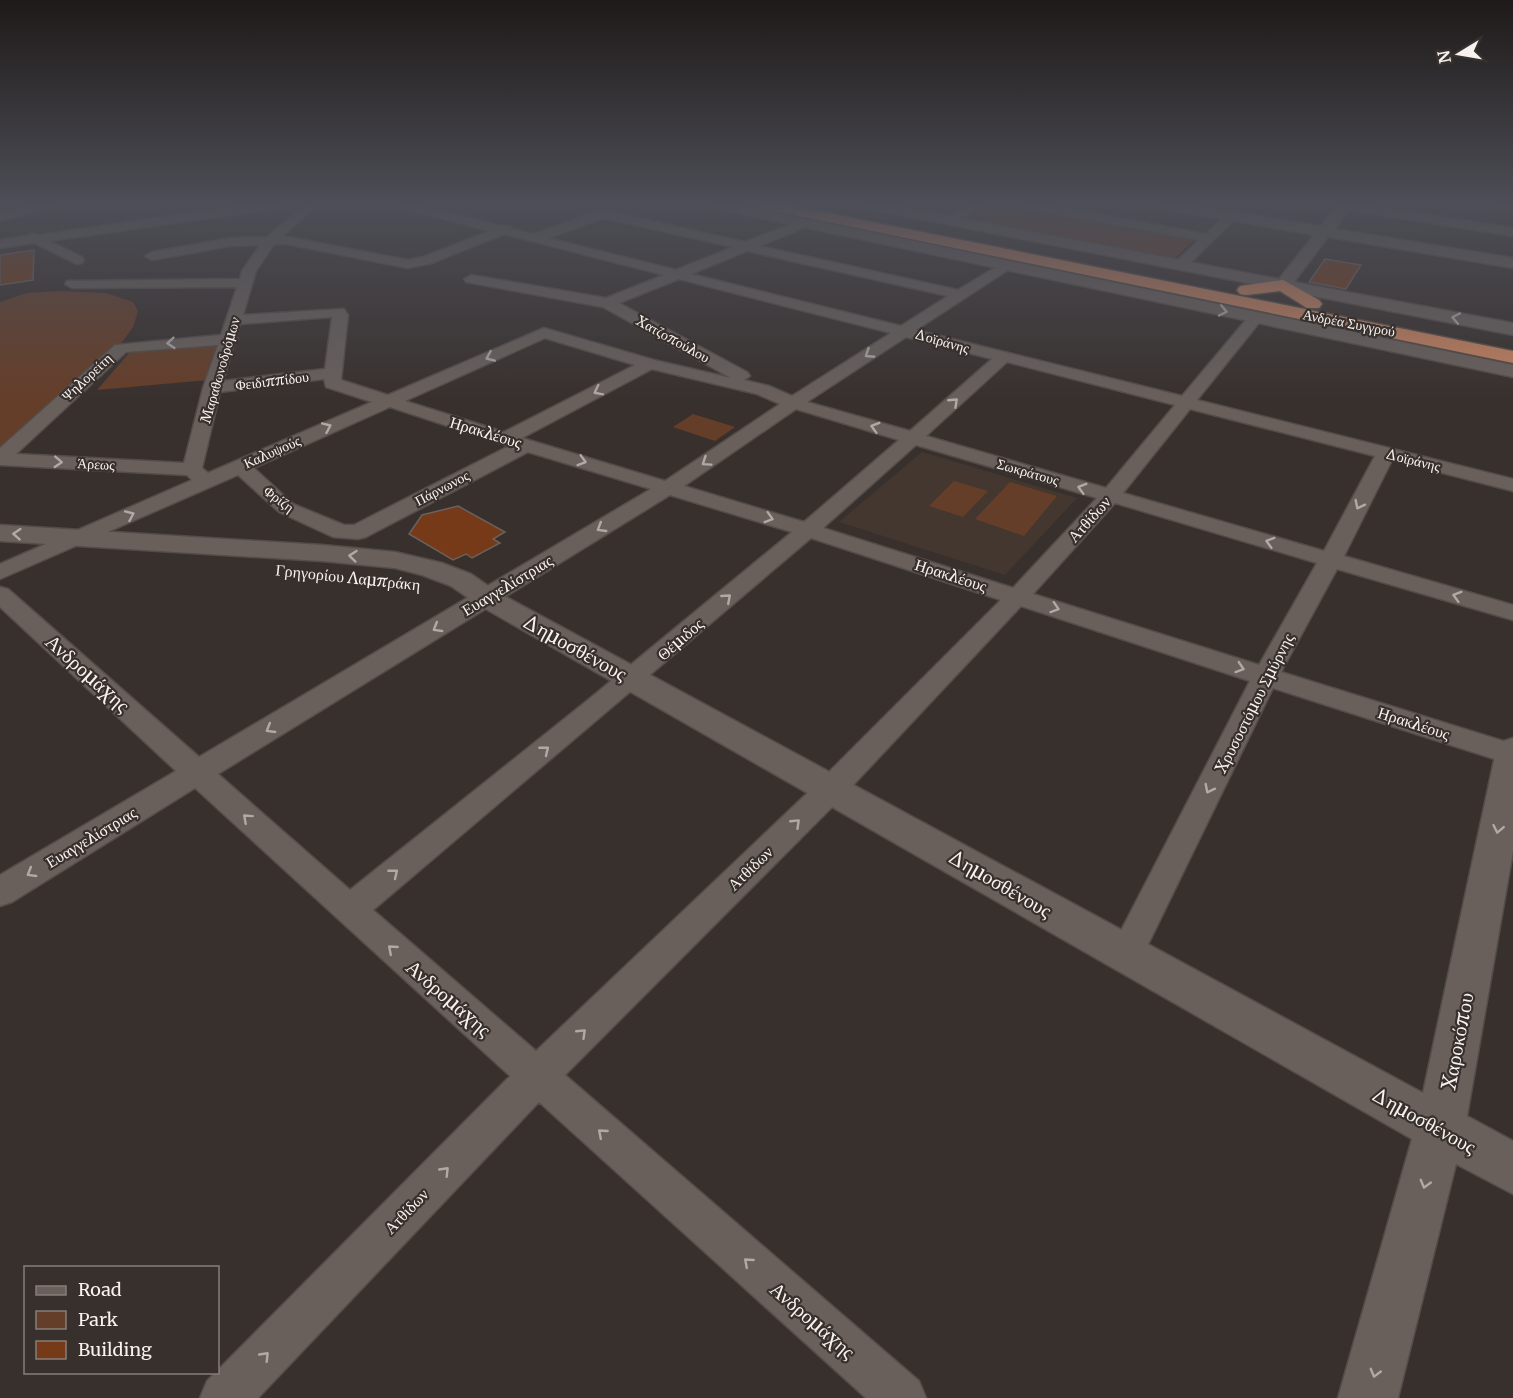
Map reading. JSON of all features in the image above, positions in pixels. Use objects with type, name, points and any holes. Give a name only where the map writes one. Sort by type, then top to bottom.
[{"type":"highway","name":"Ανδρέα Συγγρού","points":[[1104,269],[1244,296],[1313,304],[1513,344]]},
{"type":"highway","name":"Ανδρέα Συγγρού","points":[[1117,269],[1244,296],[1283,310],[1513,357]]},
{"type":"highway","points":[[1283,310],[1264,313],[1256,318],[1254,310],[1244,296],[1283,285],[1313,304]]},
{"type":"street","name":"Μαραθωνοδρόμων","points":[[199,475],[212,388],[230,339],[251,269]]},
{"type":"street","points":[[663,269],[906,330]]},
{"type":"street","points":[[608,303],[694,269]]},
{"type":"street","points":[[847,269],[962,295]]},
{"type":"street","name":"Ευαγγελίστριας","points":[[0,892],[669,487],[793,403],[1001,269]]},
{"type":"street","points":[[1022,269],[1513,371]]},
{"type":"street","points":[[1202,269],[1513,329]]},
{"type":"street","points":[[1283,285],[1295,269]]},
{"type":"street","name":"Χατζοπούλου","points":[[471,279],[608,303],[763,390]]},
{"type":"street","points":[[72,284],[245,283]]},
{"type":"street","points":[[234,320],[339,312],[332,373]]},
{"type":"street","name":"Ατθίδων","points":[[224,1398],[537,1076],[831,789],[1018,596],[1110,496],[1256,318]]},
{"type":"street","name":"Δοϊράνης","points":[[906,330],[934,341],[1513,476]]},
{"type":"street","name":"Δοϊράνης","points":[[906,330],[940,334],[1513,485]]},
{"type":"street","name":"Σωκράτους","points":[[544,333],[650,364],[763,390],[793,403],[914,439],[1513,613]]},
{"type":"street","name":"Καλυψούς","points":[[0,572],[76,539],[199,475],[240,466],[544,333]]},
{"type":"street","name":"Ψηλορείτη","points":[[0,458],[121,348],[230,339]]},
{"type":"street","name":"Θέμιδος","points":[[349,910],[633,679],[914,439],[1003,357]]},
{"type":"street","name":"Πάρνωνος","points":[[358,532],[650,364]]},
{"type":"street","name":"Φειδιππίδου","points":[[212,388],[332,373]]},
{"type":"street","name":"Ηρακλέους","points":[[332,373],[332,383],[387,401],[807,530],[1513,753]]},
{"type":"street","name":"Χρυσοστόμου Σμύρνης","points":[[1126,954],[1266,676],[1331,560],[1386,453]]},
{"type":"street","name":"Άρεως","points":[[0,458],[199,475]]},
{"type":"street","name":"Φρίζη","points":[[240,466],[286,508],[342,532],[358,532]]},
{"type":"street","name":"Γρηγορίου Λαμπράκη","points":[[0,533],[338,554],[395,561],[432,569],[461,580],[487,598]]},
{"type":"street","name":"Γρηγορίου Λαμπράκη","points":[[0,551],[403,579],[487,598]]},
{"type":"street","name":"Ανδρομάχης","points":[[0,594],[349,910],[902,1398]]},
{"type":"street","name":"Δημοσθένους","points":[[487,598],[1513,1169]]},
{"type":"street","name":"Χαροκόπου","points":[[1368,1398],[1440,1128],[1513,753]]},
{"type":"shaded area","points":[[922,452],[1077,498],[1005,575],[839,522]]},
{"type":"green space","points":[[60,291],[106,293],[133,302],[138,311],[133,327],[123,341],[0,447],[0,302],[27,293]]},
{"type":"green space","points":[[222,343],[208,380],[97,390],[130,352]]},
{"type":"green space","points":[[693,414],[735,427],[715,441],[673,427]]},
{"type":"green space","points":[[954,481],[988,491],[963,517],[929,506]]},
{"type":"green space","points":[[1010,482],[1057,496],[1024,536],[975,519]]},
{"type":"building","points":[[0,269],[33,269],[33,280],[0,285]]},
{"type":"building","points":[[1318,269],[1358,269],[1346,289],[1309,282]]},
{"type":"building","points":[[458,506],[505,532],[493,539],[500,543],[472,558],[466,554],[453,560],[409,534],[422,515]]}]
